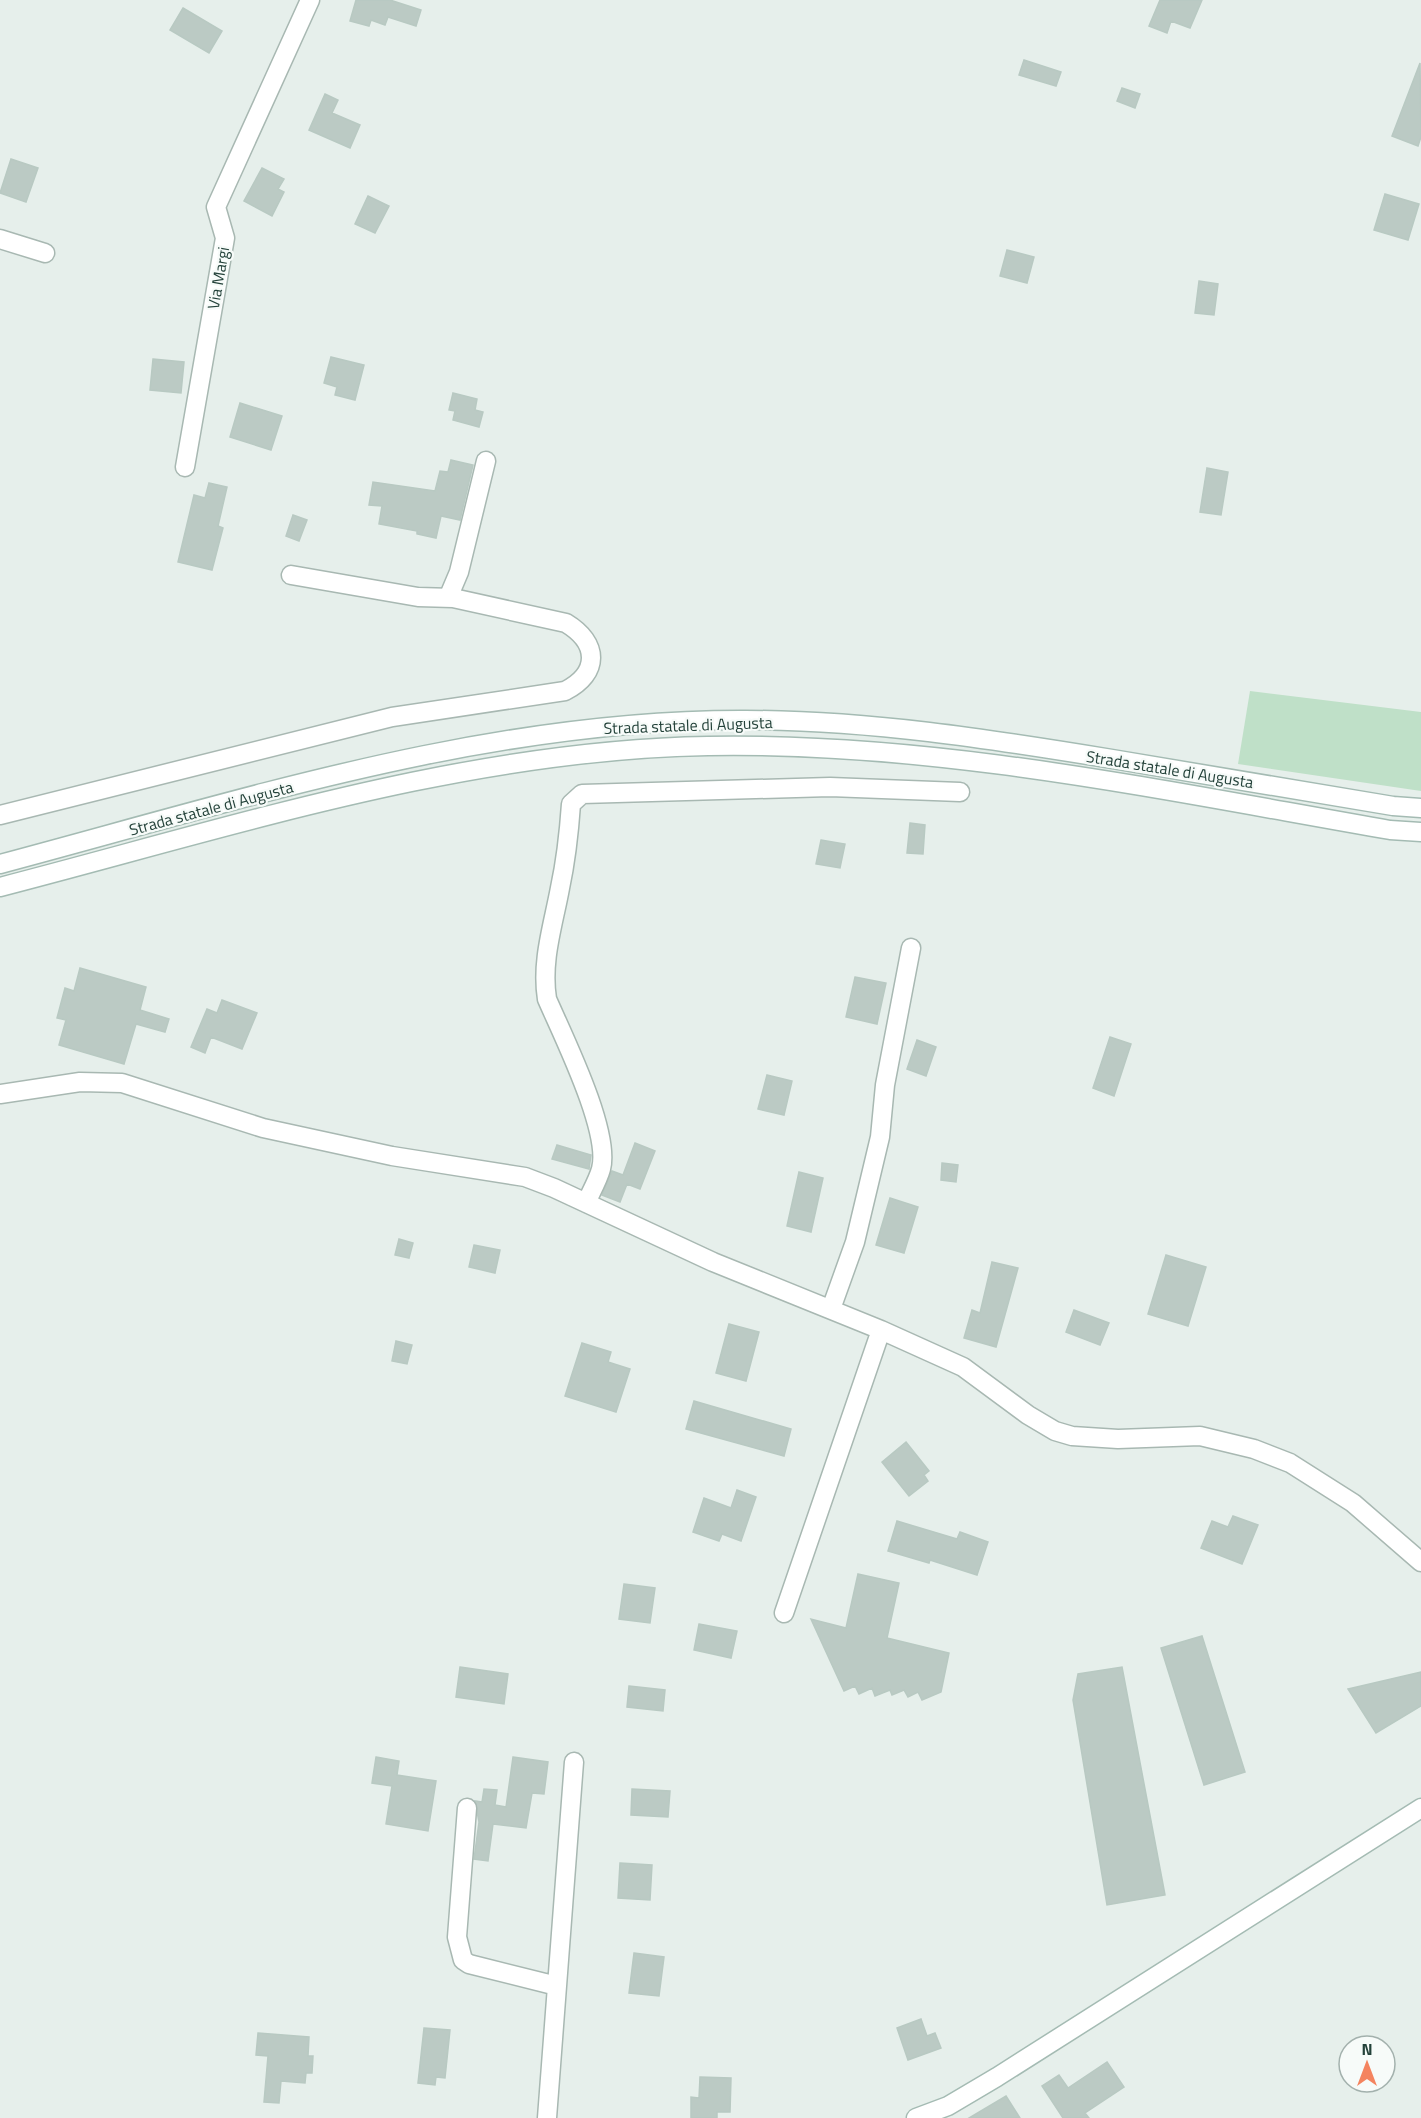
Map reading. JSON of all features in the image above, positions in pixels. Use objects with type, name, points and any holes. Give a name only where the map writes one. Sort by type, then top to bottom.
[{"type":"street","name":"Via Margi","points":[[185,467],[225,238],[216,207],[310,0]]},
{"type":"street","points":[[0,239],[45,253]]},
{"type":"street","points":[[448,598],[459,572],[486,460]]},
{"type":"street","points":[[0,815],[392,717],[565,691],[584,677],[591,663],[591,647],[581,632],[566,623],[448,598],[418,597],[291,575]]},
{"type":"street","name":"Strada statale di Augusta","points":[[0,864],[353,771],[457,748],[594,728],[744,720],[892,727],[997,740],[1392,806],[1421,808]]},
{"type":"street","name":"Strada statale di Augusta","points":[[0,888],[372,791],[494,765],[606,752],[706,746],[795,747],[943,757],[1062,774],[1390,830],[1421,832]]},
{"type":"street","points":[[586,1203],[601,1169],[602,1154],[595,1116],[548,999],[544,978],[545,957],[567,851],[571,804],[582,794],[830,787],[960,792]]},
{"type":"street","points":[[831,1309],[855,1242],[880,1137],[885,1085],[911,948]]},
{"type":"street","points":[[0,1094],[80,1082],[122,1083],[263,1128],[392,1156],[525,1178],[586,1203],[713,1262],[831,1309],[963,1367],[1028,1415],[1055,1431],[1072,1436],[1118,1439],[1200,1436],[1254,1449],[1290,1464],[1353,1503],[1421,1562]]},
{"type":"street","points":[[784,1613],[881,1330]]},
{"type":"street","points":[[548,2118],[574,1762]]},
{"type":"street","points":[[467,1808],[457,1937],[463,1960],[469,1964],[557,1986]]},
{"type":"street","points":[[916,2118],[948,2106],[997,2077],[1421,1808]]},
{"type":"green space","points":[[1250,691],[1421,712],[1421,791],[1238,764]]},
{"type":"building","points":[[356,0],[390,0],[421,10],[416,26],[388,17],[385,25],[371,20],[369,26],[350,21]]},
{"type":"building","points":[[1160,0],[1202,0],[1190,28],[1171,21],[1167,33],[1149,26]]},
{"type":"building","points":[[183,8],[222,31],[209,53],[170,30]]},
{"type":"building","points":[[1024,60],[1061,72],[1056,86],[1019,75]]},
{"type":"building","points":[[1420,63],[1421,137],[1418,146],[1392,136]]},
{"type":"building","points":[[1122,88],[1140,94],[1135,108],[1117,101]]},
{"type":"building","points":[[325,94],[338,100],[332,113],[360,125],[350,148],[309,130]]},
{"type":"building","points":[[11,159],[38,168],[26,202],[0,193]]},
{"type":"building","points":[[262,168],[284,179],[278,189],[284,192],[272,216],[244,201]]},
{"type":"building","points":[[1385,194],[1419,204],[1408,240],[1374,230]]},
{"type":"building","points":[[368,196],[389,206],[375,233],[355,224]]},
{"type":"building","points":[[1007,250],[1034,257],[1027,283],[1000,276]]},
{"type":"building","points":[[1199,281],[1218,284],[1214,315],[1195,313]]},
{"type":"building","points":[[331,357],[364,365],[355,400],[335,395],[337,387],[324,383]]},
{"type":"building","points":[[153,359],[184,362],[181,393],[150,390]]},
{"type":"building","points":[[453,393],[477,399],[475,410],[483,412],[479,427],[453,420],[455,411],[449,410]]},
{"type":"building","points":[[240,403],[282,416],[271,450],[230,437]]},
{"type":"building","points":[[451,460],[473,465],[460,520],[441,516],[436,538],[417,534],[417,531],[379,524],[382,506],[369,505],[373,482],[435,491],[440,471],[448,472]]},
{"type":"building","points":[[1207,468],[1228,472],[1221,515],[1200,512]]},
{"type":"building","points":[[209,483],[227,487],[218,526],[223,528],[212,570],[178,562],[194,495],[205,498]]},
{"type":"building","points":[[293,515],[307,520],[299,541],[286,536]]},
{"type":"building","points":[[910,823],[925,825],[923,854],[907,853]]},
{"type":"building","points":[[821,840],[845,844],[840,868],[816,864]]},
{"type":"building","points":[[80,968],[146,987],[140,1010],[169,1019],[165,1032],[136,1024],[124,1064],[59,1045],[66,1020],[57,1018],[65,988],[74,991]]},
{"type":"building","points":[[855,977],[886,983],[877,1024],[846,1017]]},
{"type":"building","points":[[222,1000],[257,1013],[242,1049],[211,1037],[205,1053],[191,1047],[207,1009],[217,1013]]},
{"type":"building","points":[[1110,1037],[1131,1044],[1114,1096],[1093,1088]]},
{"type":"building","points":[[917,1040],[936,1047],[926,1076],[907,1069]]},
{"type":"building","points":[[767,1075],[792,1081],[784,1115],[758,1109]]},
{"type":"building","points":[[635,1143],[655,1151],[640,1189],[627,1184],[620,1202],[602,1195],[612,1171],[623,1175]]},
{"type":"building","points":[[557,1145],[591,1155],[589,1169],[552,1159]]},
{"type":"building","points":[[942,1163],[958,1165],[956,1182],[941,1180]]},
{"type":"building","points":[[799,1172],[823,1178],[811,1232],[787,1226]]},
{"type":"building","points":[[890,1198],[918,1207],[904,1253],[876,1245]]},
{"type":"building","points":[[399,1239],[413,1243],[409,1258],[395,1255]]},
{"type":"building","points":[[474,1245],[500,1250],[495,1273],[469,1267]]},
{"type":"building","points":[[1166,1255],[1206,1267],[1188,1326],[1148,1314]]},
{"type":"building","points":[[992,1262],[1018,1268],[996,1347],[964,1338],[972,1310],[980,1313]]},
{"type":"building","points":[[1074,1310],[1109,1323],[1100,1345],[1066,1332]]},
{"type":"building","points":[[729,1324],[759,1332],[746,1381],[716,1373]]},
{"type":"building","points":[[396,1341],[412,1345],[407,1364],[392,1361]]},
{"type":"building","points":[[582,1343],[611,1352],[608,1362],[630,1369],[616,1412],[565,1396]]},
{"type":"building","points":[[694,1401],[791,1429],[784,1456],[686,1429]]},
{"type":"building","points":[[906,1442],[929,1471],[924,1475],[928,1481],[909,1496],[882,1462]]},
{"type":"building","points":[[737,1490],[756,1497],[741,1541],[722,1534],[719,1541],[693,1532],[704,1498],[731,1508]]},
{"type":"building","points":[[1233,1516],[1258,1525],[1242,1564],[1201,1548],[1212,1521],[1228,1527]]},
{"type":"building","points":[[897,1521],[957,1539],[960,1532],[988,1542],[977,1575],[930,1560],[929,1563],[888,1551]]},
{"type":"building","points":[[858,1574],[899,1583],[887,1638],[949,1653],[941,1692],[922,1700],[918,1692],[908,1697],[904,1690],[892,1695],[890,1690],[875,1696],[872,1688],[859,1694],[855,1686],[844,1691],[811,1619],[846,1628]]},
{"type":"building","points":[[624,1584],[655,1588],[650,1623],[619,1619]]},
{"type":"building","points":[[699,1624],[737,1631],[731,1658],[694,1650]]},
{"type":"building","points":[[1202,1636],[1245,1772],[1204,1785],[1161,1648]]},
{"type":"building","points":[[460,1667],[508,1674],[504,1704],[456,1697]]},
{"type":"building","points":[[1122,1667],[1165,1895],[1107,1905],[1073,1700],[1078,1674]]},
{"type":"building","points":[[1421,1672],[1421,1706],[1376,1733],[1348,1689]]},
{"type":"building","points":[[629,1686],[665,1690],[663,1711],[627,1707]]},
{"type":"building","points":[[376,1757],[399,1761],[397,1775],[436,1781],[428,1831],[386,1824],[392,1786],[372,1783]]},
{"type":"building","points":[[513,1757],[548,1762],[544,1794],[532,1793],[526,1828],[493,1824],[488,1861],[474,1859],[479,1822],[475,1801],[482,1802],[484,1789],[497,1790],[495,1805],[506,1807]]},
{"type":"building","points":[[632,1789],[670,1791],[668,1817],[631,1815]]},
{"type":"building","points":[[620,1863],[652,1865],[650,1900],[618,1898]]},
{"type":"building","points":[[634,1953],[664,1957],[659,1996],[629,1993]]},
{"type":"building","points":[[921,2019],[927,2036],[935,2033],[941,2048],[908,2060],[897,2028]]},
{"type":"building","points":[[424,2028],[450,2030],[445,2078],[436,2077],[435,2085],[418,2083]]},
{"type":"building","points":[[258,2033],[309,2037],[308,2056],[313,2056],[312,2073],[306,2073],[305,2083],[281,2081],[279,2103],[264,2102],[268,2056],[256,2055]]},
{"type":"building","points":[[1107,2062],[1124,2087],[1085,2113],[1089,2118],[1063,2118],[1042,2086],[1059,2075],[1068,2088]]},
{"type":"building","points":[[700,2077],[731,2078],[730,2112],[717,2112],[717,2118],[691,2118],[691,2097],[699,2098]]},
{"type":"building","points":[[1006,2096],[1020,2118],[969,2118]]}]
